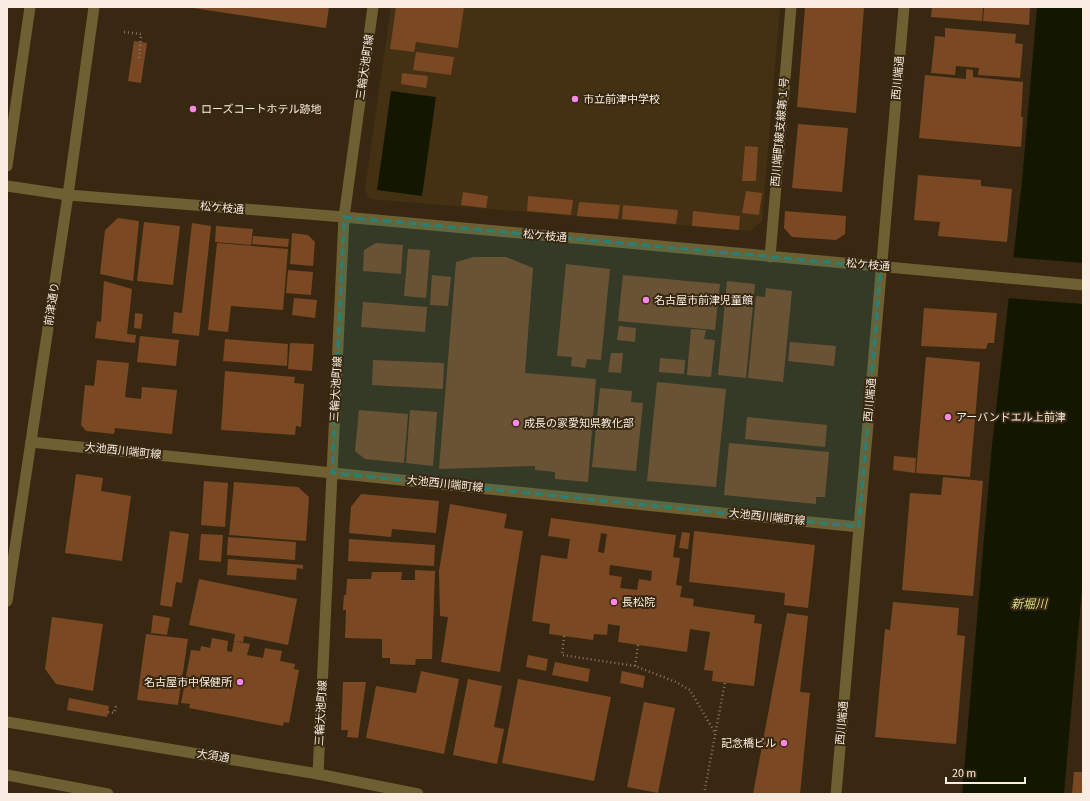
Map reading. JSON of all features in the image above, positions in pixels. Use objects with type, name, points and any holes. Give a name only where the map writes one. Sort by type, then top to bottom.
[{"type":"street","points":[[7,166],[30,7]]},
{"type":"street","name":"前津通り","points":[[7,600],[68,196],[94,7]]},
{"type":"street","name":"三輪大池町線","points":[[318,774],[344,217],[373,7]]},
{"type":"street","name":"西川端町線支線第１号","points":[[770,256],[791,7]]},
{"type":"street","name":"西川端通","points":[[836,794],[904,7]]},
{"type":"street","name":"松ケ枝通","points":[[7,186],[68,196],[344,217],[1083,285]]},
{"type":"street","name":"大池西川端町線","points":[[31,442],[859,527]]},
{"type":"street","name":"大須通","points":[[7,722],[318,774],[418,794]]},
{"type":"street","points":[[7,775],[108,794]]},
{"type":"path","points":[[124,32],[141,34],[138,61]]},
{"type":"path","points":[[564,636],[562,655],[635,666],[676,682],[690,690],[715,733]]},
{"type":"path","points":[[635,666],[638,645]]},
{"type":"path","points":[[704,794],[724,682]]},
{"type":"path","points":[[108,712],[114,713],[116,706]]},
{"type":"highlighted area","points":[[344,217],[881,267],[859,527],[332,473]]},
{"type":"shaded area","name":"市立前津中学校","points":[[391,7],[780,7],[762,221],[751,231],[370,199],[365,190]]},
{"type":"water","name":"新堀川","points":[[1037,7],[1083,7],[1083,577],[1064,794],[962,794],[992,445],[1022,181]]},
{"type":"water","points":[[391,91],[436,97],[422,196],[377,190]]},
{"type":"pier","points":[[1011,257],[1083,263],[1083,304],[1007,298]]},
{"type":"building","points":[[193,7],[329,7],[326,28]]},
{"type":"building","points":[[396,7],[464,7],[458,48],[416,42],[414,52],[390,49]]},
{"type":"building","points":[[805,7],[864,7],[856,113],[797,107]]},
{"type":"building","points":[[932,7],[983,7],[982,21],[931,17]]},
{"type":"building","points":[[984,7],[1030,7],[1029,25],[983,21]]},
{"type":"building","points":[[945,28],[1016,34],[1015,43],[1023,44],[1020,78],[978,75],[979,68],[956,66],[955,75],[931,73],[935,36],[945,37]]},
{"type":"building","points":[[134,41],[147,43],[141,83],[128,81]]},
{"type":"building","points":[[416,52],[454,57],[451,75],[413,70]]},
{"type":"building","points":[[966,69],[973,70],[973,77],[1023,82],[1021,147],[919,138],[925,75],[966,79]]},
{"type":"building","points":[[402,73],[428,76],[426,88],[401,84]]},
{"type":"building","points":[[798,124],[848,128],[842,192],[792,188]]},
{"type":"building","points":[[745,146],[758,147],[756,181],[742,181]]},
{"type":"building","points":[[918,175],[981,180],[981,186],[1012,189],[1007,242],[938,236],[940,222],[914,220]]},
{"type":"building","points":[[746,191],[762,193],[759,215],[742,213]]},
{"type":"building","points":[[463,192],[488,196],[486,208],[461,205]]},
{"type":"building","points":[[528,196],[573,200],[571,215],[527,211]]},
{"type":"building","points":[[579,202],[620,205],[618,219],[577,216]]},
{"type":"building","points":[[623,205],[678,210],[676,224],[622,219]]},
{"type":"building","points":[[693,211],[740,216],[739,230],[692,226]]},
{"type":"building","points":[[785,211],[846,216],[845,234],[836,240],[792,237],[784,228]]},
{"type":"building","points":[[118,218],[139,221],[133,281],[100,274],[105,230]]},
{"type":"building","points":[[144,222],[180,226],[173,285],[137,281]]},
{"type":"building","points":[[192,223],[211,226],[199,336],[172,333],[174,312],[182,313]]},
{"type":"building","points":[[216,226],[253,229],[251,245],[215,242]]},
{"type":"building","points":[[292,233],[308,235],[315,242],[313,266],[290,264]]},
{"type":"building","points":[[253,236],[289,239],[288,247],[252,244]]},
{"type":"building","points":[[217,243],[288,249],[283,310],[231,306],[228,332],[208,330]]},
{"type":"building","points":[[376,243],[403,245],[401,274],[363,271],[364,250]]},
{"type":"building","points":[[408,249],[430,250],[426,298],[404,296]]},
{"type":"building","points":[[474,257],[506,257],[533,268],[525,373],[596,379],[588,482],[555,479],[555,472],[535,470],[535,466],[439,469],[456,262]]},
{"type":"building","points":[[566,264],[610,269],[601,360],[587,359],[585,368],[571,366],[572,357],[557,356]]},
{"type":"building","points":[[288,270],[313,272],[311,295],[286,293]]},
{"type":"building","points":[[432,275],[451,277],[448,306],[430,305]]},
{"type":"building","points":[[623,275],[720,284],[715,330],[618,321]]},
{"type":"building","points":[[104,281],[132,289],[127,334],[136,335],[135,343],[95,338],[97,321],[101,322]]},
{"type":"building","points":[[727,281],[755,284],[746,378],[718,375]]},
{"type":"building","points":[[766,288],[792,291],[783,382],[748,378],[756,296],[765,297]]},
{"type":"building","points":[[294,298],[317,300],[315,318],[292,315]]},
{"type":"building","points":[[363,302],[427,307],[425,332],[361,327]]},
{"type":"building","points":[[924,308],[997,313],[994,343],[988,343],[986,349],[921,346]]},
{"type":"building","points":[[135,313],[143,314],[141,329],[134,328]]},
{"type":"building","points":[[619,326],[636,328],[635,342],[617,340]]},
{"type":"building","points":[[691,329],[706,330],[704,339],[715,340],[711,377],[687,375]]},
{"type":"building","points":[[140,336],[179,340],[176,366],[137,362]]},
{"type":"building","points":[[225,339],[288,344],[287,366],[223,361]]},
{"type":"building","points":[[790,342],[836,346],[834,366],[788,361]]},
{"type":"building","points":[[290,343],[314,344],[312,371],[288,369]]},
{"type":"building","points":[[611,353],[623,353],[621,373],[608,372]]},
{"type":"building","name":"アーバンドエル上前津","points":[[926,357],[980,362],[970,477],[916,473]]},
{"type":"building","points":[[660,358],[685,360],[684,374],[659,372]]},
{"type":"building","points":[[97,360],[129,363],[125,397],[141,399],[142,387],[177,390],[172,434],[115,428],[114,434],[86,431],[81,425],[85,385],[94,386]]},
{"type":"building","points":[[373,360],[444,363],[443,389],[372,385]]},
{"type":"building","points":[[225,371],[295,377],[294,383],[304,384],[301,427],[296,426],[295,435],[221,430]]},
{"type":"building","points":[[657,382],[726,389],[716,487],[647,481]]},
{"type":"building","points":[[600,388],[632,391],[631,402],[643,403],[636,471],[592,467]]},
{"type":"building","points":[[359,410],[408,414],[404,463],[365,459],[355,451]]},
{"type":"building","points":[[410,410],[437,412],[433,466],[406,463]]},
{"type":"building","points":[[747,417],[827,425],[825,447],[745,439]]},
{"type":"building","points":[[729,443],[829,452],[825,497],[816,497],[816,504],[724,495]]},
{"type":"building","points":[[894,456],[916,458],[915,473],[893,470]]},
{"type":"building","points":[[76,474],[103,478],[101,491],[131,496],[122,561],[65,553]]},
{"type":"building","points":[[943,477],[983,481],[973,596],[902,590],[910,493],[941,495]]},
{"type":"building","points":[[204,481],[228,483],[225,527],[201,525]]},
{"type":"building","points":[[234,482],[298,487],[309,497],[306,541],[229,535]]},
{"type":"building","points":[[361,494],[439,501],[436,533],[392,529],[391,537],[349,533],[351,507]]},
{"type":"building","points":[[450,504],[507,514],[504,528],[523,531],[500,672],[441,662],[448,617],[440,616],[439,571]]},
{"type":"building","name":"長松院","points":[[551,518],[676,535],[673,557],[680,558],[676,585],[682,586],[680,597],[694,599],[693,606],[755,615],[754,623],[762,624],[754,686],[712,681],[713,671],[704,670],[710,632],[690,629],[687,652],[618,642],[620,626],[608,624],[607,635],[594,634],[593,640],[549,634],[550,624],[532,621],[541,555],[567,559],[570,539],[548,536]],"holes":[[[601,533],[607,534],[604,553],[598,552]],[[610,565],[652,571],[651,581],[639,579],[637,590],[620,588],[622,577],[609,575]]]},
{"type":"building","points":[[170,531],[189,534],[182,583],[176,582],[172,607],[160,605]]},
{"type":"building","points":[[694,531],[815,545],[808,608],[784,605],[785,593],[689,582]]},
{"type":"building","points":[[682,532],[690,533],[688,549],[679,548]]},
{"type":"building","points":[[201,534],[223,535],[221,562],[199,560]]},
{"type":"building","points":[[228,537],[296,542],[295,560],[227,555]]},
{"type":"building","points":[[349,539],[435,545],[434,566],[348,561]]},
{"type":"building","points":[[228,559],[303,565],[303,569],[297,568],[296,580],[227,575]]},
{"type":"building","points":[[415,570],[435,571],[432,659],[416,659],[415,665],[390,664],[390,658],[382,658],[382,639],[345,638],[346,610],[343,610],[347,579],[371,579],[372,572],[402,572],[401,580],[415,580]]},
{"type":"building","points":[[199,579],[297,599],[288,645],[244,636],[243,642],[234,641],[235,634],[189,625]]},
{"type":"building","points":[[893,602],[959,608],[957,635],[965,636],[956,744],[875,737],[885,629],[890,630]]},
{"type":"building","name":"記念橋ビル","points":[[787,613],[808,616],[800,692],[810,693],[800,794],[753,794]]},
{"type":"building","points":[[153,615],[170,618],[167,635],[151,633]]},
{"type":"building","points":[[52,617],[103,624],[93,691],[56,684],[45,669]]},
{"type":"building","points":[[146,634],[188,639],[178,705],[137,700]]},
{"type":"building","points":[[212,638],[228,641],[227,651],[232,652],[234,641],[250,644],[247,655],[263,658],[265,648],[282,651],[280,661],[295,664],[294,669],[299,670],[289,723],[284,722],[283,726],[189,708],[190,704],[181,703],[191,650],[200,651],[201,646],[210,648]]},
{"type":"building","points":[[528,655],[548,659],[546,671],[526,667]]},
{"type":"building","points":[[555,662],[590,669],[588,682],[552,675]]},
{"type":"building","points":[[421,671],[459,679],[444,754],[366,738],[376,686],[416,693]]},
{"type":"building","points":[[622,671],[645,676],[643,688],[620,683]]},
{"type":"building","points":[[468,679],[502,686],[494,727],[504,729],[497,764],[453,755]]},
{"type":"building","points":[[518,679],[611,697],[594,781],[502,763]]},
{"type":"building","points":[[343,682],[366,682],[358,738],[347,737],[348,730],[341,730]]},
{"type":"building","points":[[69,698],[109,706],[107,717],[67,710]]},
{"type":"building","points":[[644,702],[675,708],[658,793],[627,787]]},
{"type":"building","points":[[1074,772],[1083,772],[1083,794],[1072,794]]},
{"type":"place","name":"市立前津中学校","points":[[575,99]]},
{"type":"place","name":"ローズコートホテル跡地","points":[[193,109]]},
{"type":"place","name":"名古屋市前津児童館","points":[[646,300]]},
{"type":"place","name":"アーバンドエル上前津","points":[[948,417]]},
{"type":"place","name":"成長の家愛知県教化部","points":[[516,423]]},
{"type":"place","name":"長松院","points":[[614,602]]},
{"type":"place","name":"名古屋市中保健所","points":[[240,682]]},
{"type":"place","name":"記念橋ビル","points":[[784,743]]}]
